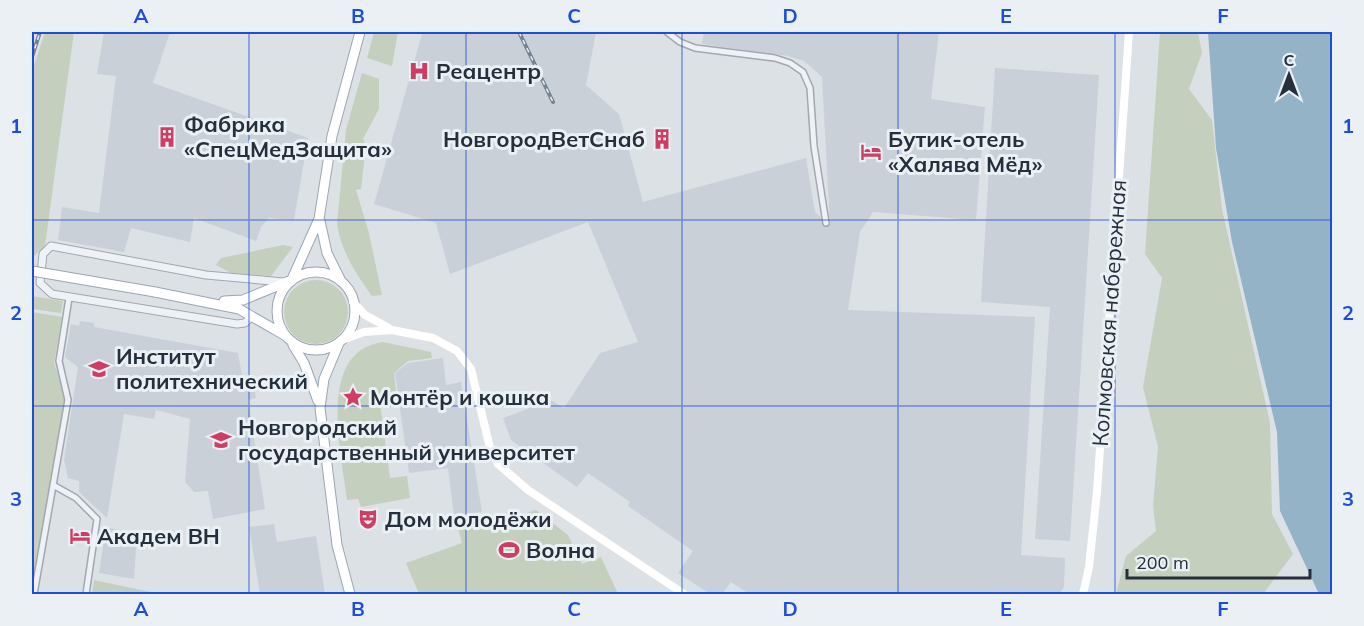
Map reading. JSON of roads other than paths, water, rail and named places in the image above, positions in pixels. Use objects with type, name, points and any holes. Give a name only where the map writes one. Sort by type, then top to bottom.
[{"type":"main road","points":[[350,594],[337,545],[320,408],[310,376],[279,322],[278,308],[281,294],[319,219],[334,125],[360,32]]},
{"type":"main road","name":"Колмовская набережная","points":[[1083,594],[1089,567],[1097,492],[1129,32]]},
{"type":"main road","points":[[319,219],[327,253],[352,302],[365,315],[392,330]]},
{"type":"main road","points":[[32,271],[209,301],[239,309],[303,348],[318,351],[364,332],[392,330],[439,340],[463,356],[471,369],[494,457],[510,476],[684,594]]},
{"type":"main road","points":[[209,301],[243,300],[288,281],[317,272],[331,276],[342,284]]},
{"type":"main road","points":[[320,408],[324,379],[340,342],[352,326],[352,302]]},
{"type":"street","points":[[667,32],[680,42],[694,48],[775,58],[790,63],[803,72],[810,88],[814,146],[826,223]]},
{"type":"street","points":[[252,316],[245,323],[237,324],[69,298],[47,291],[40,283],[43,255],[51,246],[206,275],[288,281]]},
{"type":"street","points":[[34,594],[68,400],[60,361],[69,298]]},
{"type":"street","points":[[53,485],[76,498],[97,519],[86,594]]},
{"type":"water","points":[[1208,32],[1332,32],[1332,594],[1319,594],[1280,511],[1277,432],[1232,242],[1216,148]]},
{"type":"railway","points":[[32,57],[40,32]]},
{"type":"railway","points":[[519,32],[553,102]]},
{"type":"place","name":"Реацентр","points":[[419,71]]},
{"type":"place","name":"Фабрика «СпецМедЗащита»","points":[[167,137]]},
{"type":"place","name":"НовгородВетСнаб","points":[[662,139]]},
{"type":"place","name":"Бутик-отель «Халява Мёд»","points":[[871,152]]},
{"type":"place","name":"Институт политехнический","points":[[99,369]]},
{"type":"place","name":"Монтёр и кошка","points":[[353,397]]},
{"type":"place","name":"Новгородский государственный университет","points":[[221,440]]},
{"type":"place","name":"Дом молодёжи","points":[[368,519]]},
{"type":"place","name":"Академ ВН","points":[[80,536]]},
{"type":"place","name":"Волна","points":[[509,550]]}]
